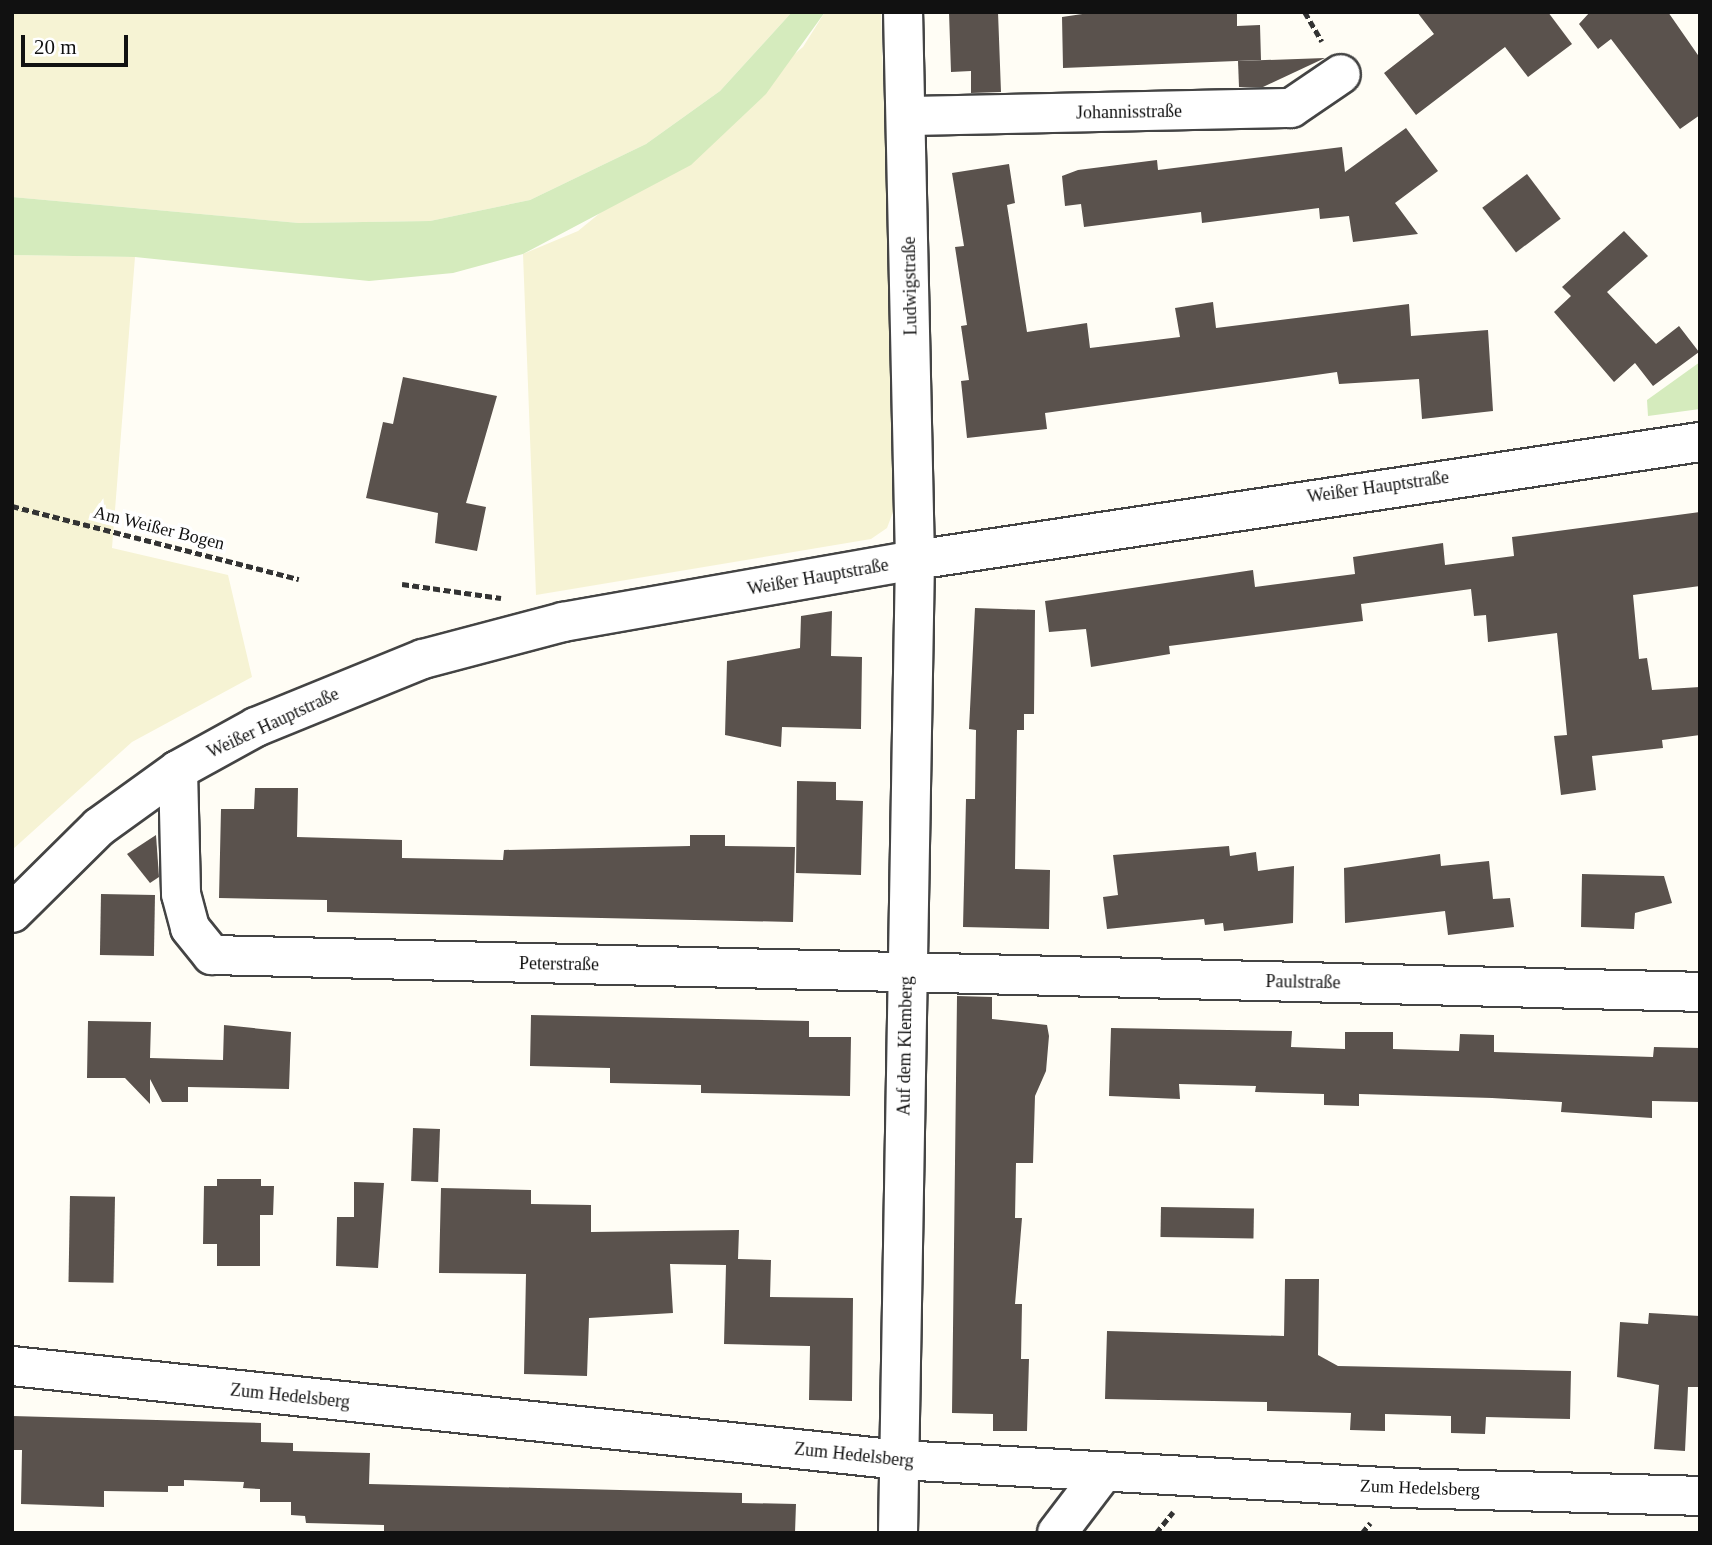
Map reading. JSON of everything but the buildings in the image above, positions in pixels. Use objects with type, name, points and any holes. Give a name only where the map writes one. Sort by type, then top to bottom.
[{"type":"street","name":"Ludwigstraße","points":[[903,12],[915,560]]},
{"type":"street","name":"Johannisstraße","points":[[906,116],[1291,108],[1342,74]]},
{"type":"street","name":"Weißer Hauptstraße","points":[[12,913],[99,828],[178,769],[256,727],[423,659],[563,622],[915,560],[1700,442]]},
{"type":"street","name":"Auf dem Klemberg","points":[[898,1533],[915,560]]},
{"type":"street","name":"Peterstraße","points":[[178,769],[181,894],[190,928],[212,956],[906,973]]},
{"type":"street","name":"Paulstraße","points":[[906,973],[1700,992]]},
{"type":"street","name":"Zum Hedelsberg","points":[[12,1366],[900,1460],[1102,1474],[1700,1496]]},
{"type":"street","points":[[1057,1533],[1102,1474]]},
{"type":"path","name":"Am Weißer Bogen","points":[[12,506],[299,579]]},
{"type":"path","points":[[402,584],[510,599]]},
{"type":"shaded area","points":[[12,12],[792,12],[720,91],[646,144],[530,200],[430,221],[299,223],[12,197]]},
{"type":"shaded area","points":[[825,12],[881,12],[896,504],[887,528],[871,539],[536,595],[523,254],[578,231],[803,47]]},
{"type":"shaded area","points":[[12,255],[135,257],[112,548],[228,575],[252,677],[132,742],[12,850]]},
{"type":"green space","points":[[792,12],[825,12],[766,94],[691,165],[523,254],[453,273],[369,281],[135,257],[12,255],[12,197],[299,223],[430,221],[530,200],[646,144],[720,91]]},
{"type":"green space","points":[[1700,362],[1700,409],[1648,416],[1647,400]]}]
